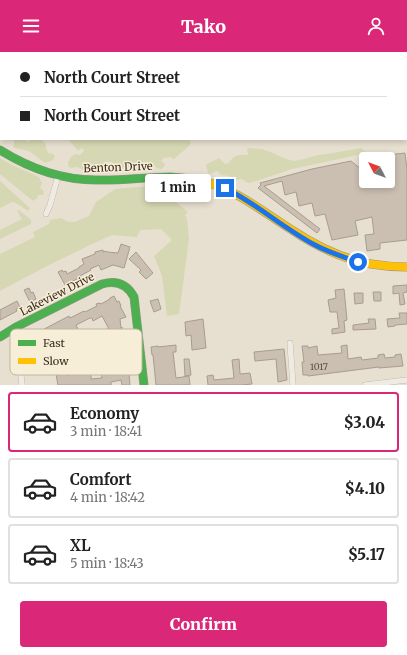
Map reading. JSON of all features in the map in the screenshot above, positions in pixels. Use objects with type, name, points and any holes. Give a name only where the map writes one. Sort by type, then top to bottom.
[{"type":"street","name":"Benton Drive","points":[[0,150],[24,164],[41,171],[75,179],[98,180],[162,177],[195,179],[225,188],[238,195],[305,239],[328,251],[358,262],[381,266],[407,267]]},
{"type":"street","points":[[46,214],[58,176]]},
{"type":"street","name":"Lakeview Drive","points":[[13,329],[102,284],[107,282],[117,282],[132,292],[134,297],[138,329]]},
{"type":"street","name":"Lakeview Drive","points":[[0,337],[10,331]]},
{"type":"street","points":[[290,343],[293,385]]},
{"type":"street","name":"Lakeview Drive","points":[[142,367],[144,385]]},
{"type":"street","points":[[21,375],[22,385]]},
{"type":"street","points":[[365,385],[407,380]]},
{"type":"green space","points":[[12,140],[26,140],[28,142],[31,140],[41,140],[46,145],[48,153],[55,156],[53,160],[45,163],[29,151],[14,148],[14,141]]},
{"type":"green space","points":[[69,140],[189,140],[191,144],[174,159],[170,157],[164,158],[161,161],[165,164],[162,169],[149,164],[147,166],[132,165],[120,168],[113,163],[107,162],[102,165],[105,166],[105,169],[101,171],[96,170],[86,172],[78,167],[71,168],[68,166],[68,162],[71,157],[75,154],[80,155],[84,151],[82,148],[78,151]]},
{"type":"green space","points":[[361,148],[366,152],[359,152],[359,155],[292,169],[250,183],[241,179],[233,181],[229,176],[221,175],[217,171],[210,174],[208,173],[206,165],[209,163],[219,158],[225,164],[229,163],[232,158],[248,155],[247,149],[262,149],[294,161],[318,155]]},
{"type":"green space","points":[[0,158],[39,177],[42,183],[40,188],[44,191],[43,195],[38,195],[33,201],[0,174]]},
{"type":"green space","points":[[0,181],[30,208],[28,211],[12,202],[0,208]]},
{"type":"green space","points":[[150,186],[160,189],[188,212],[185,215],[187,219],[189,239],[179,314],[167,316],[162,276],[154,256],[172,240],[161,229],[140,230],[137,237],[112,235],[47,266],[0,291],[0,254],[35,237],[33,232],[49,224],[50,220],[61,218],[68,222],[75,222],[89,216],[96,202],[115,189]]},
{"type":"green space","points":[[19,210],[31,220],[31,224],[0,239],[0,230],[22,219],[17,211]]},
{"type":"building","points":[[405,153],[407,169],[407,240],[380,243],[380,249],[367,251],[365,235],[374,234],[372,217],[355,221],[358,235],[332,240],[325,214],[315,216],[312,203],[299,206],[296,192],[285,195],[282,181],[264,186],[320,229],[317,233],[258,188],[261,185],[260,183],[312,169],[351,161],[359,167],[359,188],[395,188],[395,154]]},
{"type":"building","points":[[121,244],[130,247],[124,268],[113,265],[101,270],[99,265],[90,269],[91,270],[80,276],[81,277],[65,285],[58,272],[62,270],[63,272],[66,271],[67,274],[79,268],[84,264],[82,259],[95,254],[95,252],[103,250],[103,252],[118,253]]},
{"type":"building","points":[[136,252],[153,273],[146,279],[139,272],[141,270],[129,259]]},
{"type":"building","points":[[407,285],[407,292],[403,293],[405,304],[400,305],[399,293],[393,294],[393,286]]},
{"type":"building","points":[[29,288],[31,293],[33,292],[36,299],[30,302],[24,290]]},
{"type":"building","points":[[344,289],[347,320],[344,321],[345,332],[332,334],[332,329],[339,328],[337,312],[330,312],[328,300],[336,298],[335,290]]},
{"type":"building","points":[[373,292],[381,292],[381,301],[374,301]]},
{"type":"building","points":[[354,293],[363,293],[363,303],[355,304]]},
{"type":"building","points":[[114,296],[117,302],[119,301],[126,317],[120,319],[122,329],[109,329],[102,316],[93,321],[92,318],[90,318],[76,325],[78,329],[44,329],[69,316],[70,318],[84,311],[85,312],[97,306],[96,304],[101,304]]},
{"type":"building","points":[[158,299],[161,309],[154,312],[150,301]]},
{"type":"building","points":[[17,301],[20,307],[16,309],[17,311],[0,320],[0,310]]},
{"type":"building","points":[[399,313],[407,313],[407,324],[388,327],[387,319],[400,318]]},
{"type":"building","points":[[203,319],[206,348],[192,350],[191,335],[186,336],[185,322]]},
{"type":"building","points":[[368,319],[375,319],[376,329],[353,330],[353,325],[369,323]]},
{"type":"building","points":[[176,345],[176,352],[173,352],[176,378],[189,376],[190,385],[156,385],[151,347]]},
{"type":"building","points":[[347,345],[348,359],[361,357],[362,360],[378,358],[378,355],[384,354],[385,358],[395,357],[395,355],[401,354],[403,366],[379,367],[308,376],[303,375],[302,362],[304,362],[302,346],[308,346],[308,348],[317,346],[318,355],[342,353],[341,346]]},
{"type":"building","points":[[284,349],[287,380],[278,382],[276,359],[255,361],[254,352]]},
{"type":"building","points":[[184,359],[189,359],[191,375],[185,376]]},
{"type":"building","points":[[239,359],[240,374],[250,373],[252,384],[208,385],[207,376],[213,375],[214,380],[234,378],[232,360]]},
{"type":"building","points":[[56,375],[91,375],[91,379],[102,378],[102,375],[129,375],[130,385],[122,385],[121,380],[111,382],[111,385],[58,385]]},
{"type":"traffic: fast","points":[[0,150],[22,162],[46,172],[70,178],[105,180],[170,177],[202,181]]},
{"type":"traffic: fast","points":[[13,329],[102,284],[107,283],[121,284],[128,289],[134,297],[138,329]]},
{"type":"traffic: fast","points":[[0,337],[10,331]]},
{"type":"traffic: fast","points":[[142,367],[144,385]]},
{"type":"traffic: slow","points":[[202,181],[238,195],[301,236],[330,251],[360,262],[407,267]]},
{"type":"route","points":[[225,188],[248,201],[278,222],[314,244],[358,262]]}]
